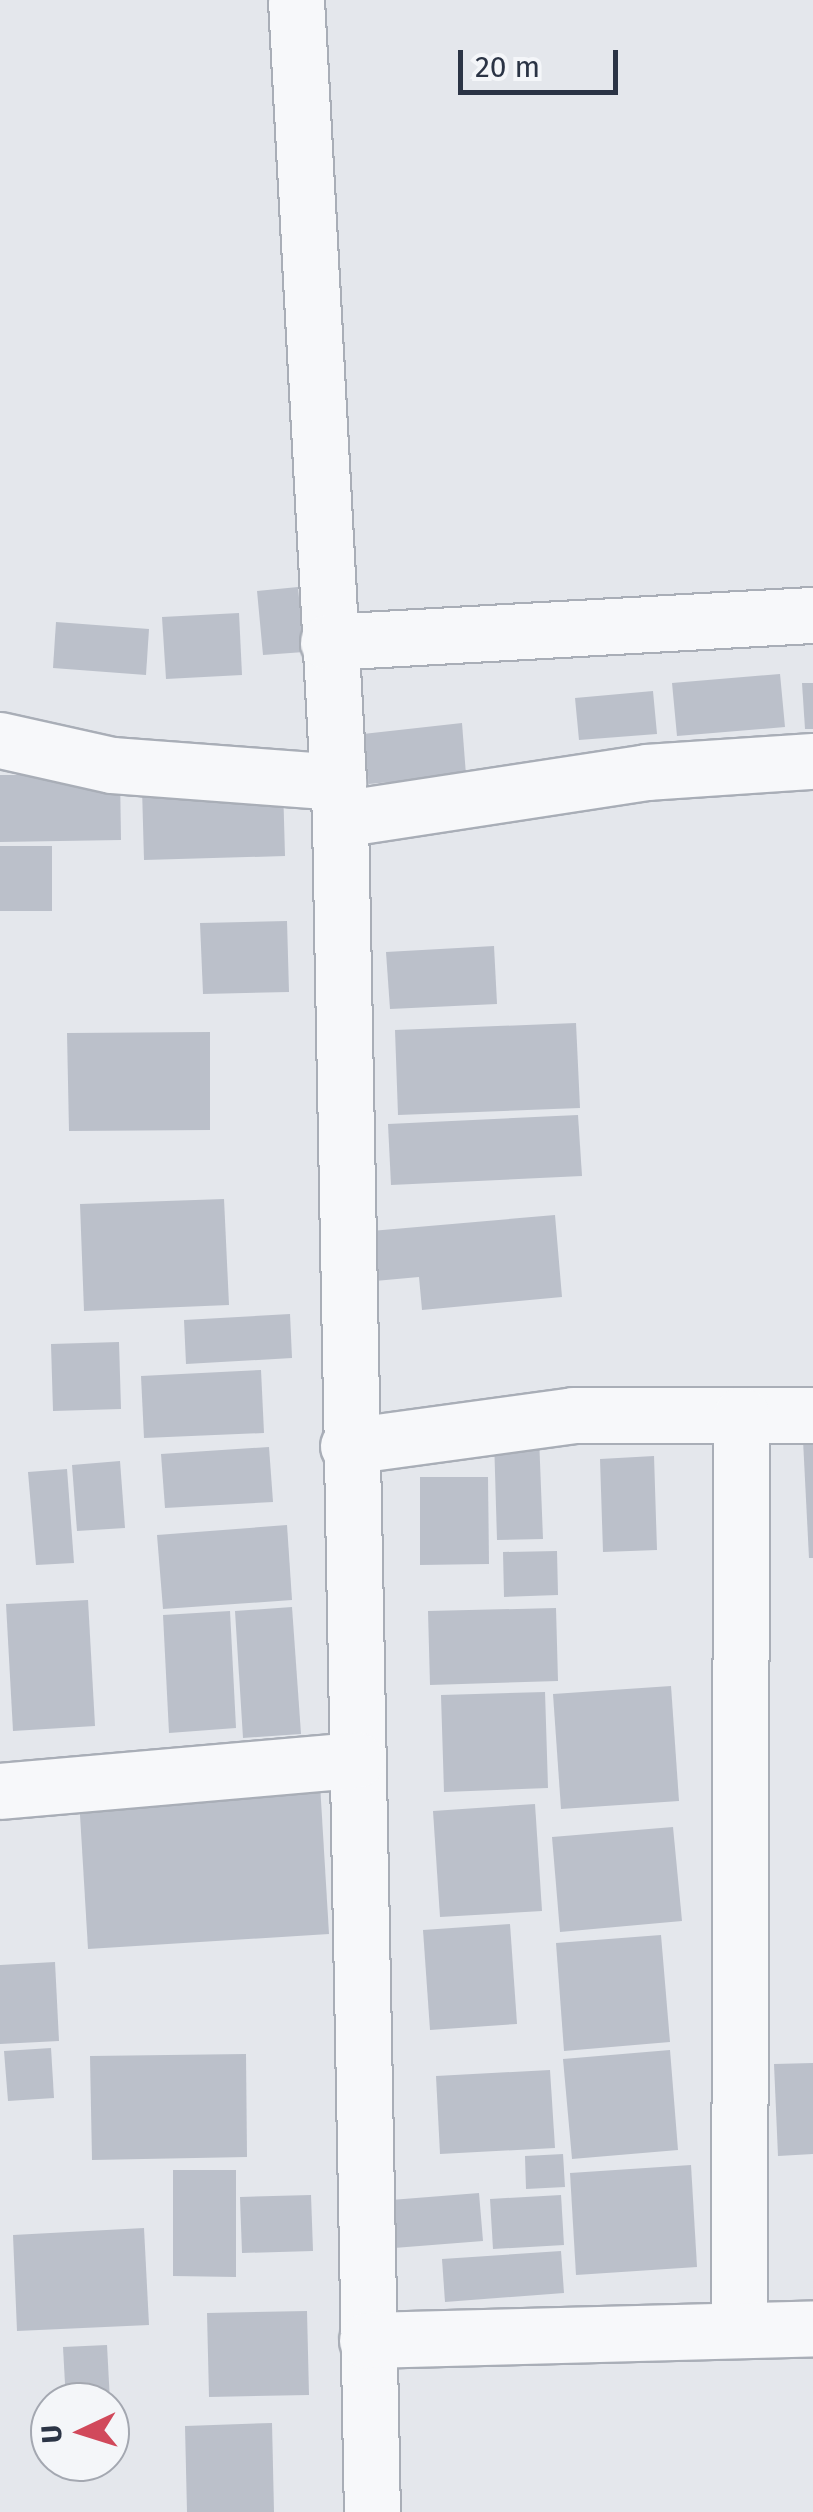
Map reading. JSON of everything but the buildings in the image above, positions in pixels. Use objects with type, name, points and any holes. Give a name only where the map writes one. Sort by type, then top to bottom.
[{"type":"street","points":[[296,0],[339,800],[348,1446],[372,2512]]},
{"type":"street","points":[[328,642],[813,615]]},
{"type":"street","points":[[0,740],[112,764],[339,800],[813,760]]},
{"type":"street","points":[[348,1446],[573,1415],[813,1416]]},
{"type":"street","points":[[740,2330],[741,1416]]},
{"type":"street","points":[[0,1791],[357,1760]]},
{"type":"street","points":[[367,2340],[813,2328]]}]
